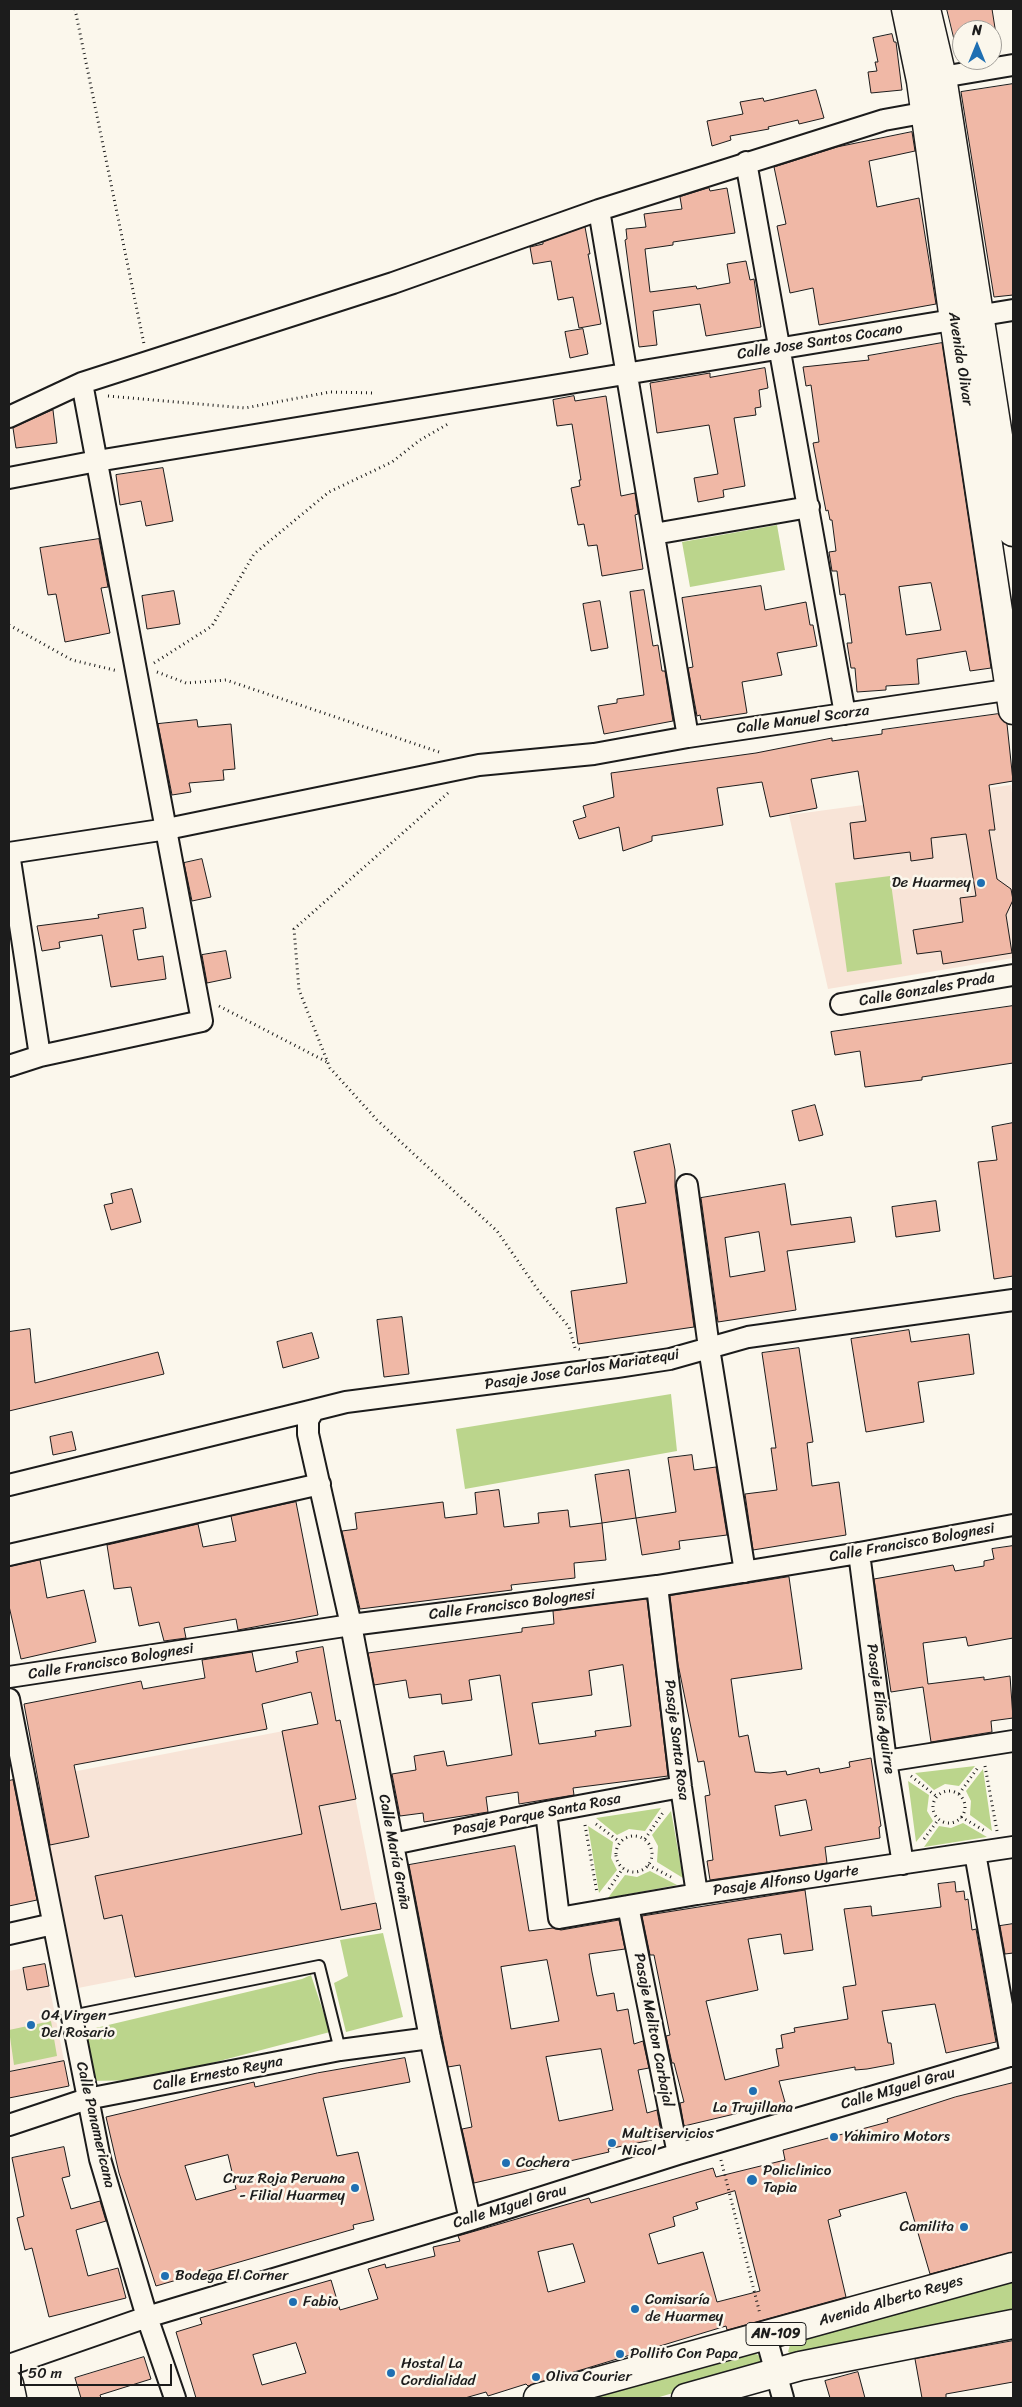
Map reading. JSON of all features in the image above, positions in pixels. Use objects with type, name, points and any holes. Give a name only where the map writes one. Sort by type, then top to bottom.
[{"type":"main road","name":"Avenida Olivar","points":[[906,9],[931,79]]},
{"type":"main road","name":"Avenida Olivar","points":[[926,9],[931,79],[936,110],[981,315],[1011,503],[1013,532]]},
{"type":"main road","name":"Avenida Olivar","points":[[936,110],[954,320],[1012,696]]},
{"type":"main road","name":"Avenida Alberto Reyes","points":[[538,2398],[766,2337],[1013,2267]]},
{"type":"main road","name":"AN-109","points":[[686,2398],[780,2386],[800,2366],[1013,2324]]},
{"type":"main road","points":[[9,2384],[12,2398]]},
{"type":"street","points":[[931,79],[1013,65]]},
{"type":"street","points":[[9,417],[84,389],[147,362],[394,282],[599,210],[746,162],[884,120],[936,110]]},
{"type":"street","points":[[746,162],[781,348],[845,714]]},
{"type":"street","points":[[599,210],[688,737]]},
{"type":"street","name":"Calle Jose Santos Cocano","points":[[9,478],[97,461],[1013,310]]},
{"type":"street","points":[[9,1066],[40,1056],[202,1021],[167,829],[142,672],[97,461],[84,389]]},
{"type":"street","points":[[654,534],[809,507]]},
{"type":"street","name":"Calle Manuel Scorza","points":[[9,853],[167,829],[479,765],[594,754],[688,737],[845,714],[1012,696]]},
{"type":"street","points":[[9,853],[40,1056]]},
{"type":"street","name":"Calle Gonzales Prada","points":[[841,1004],[1013,975]]},
{"type":"street","points":[[687,1185],[709,1348],[746,1572]]},
{"type":"street","name":"Pasaje Jose Carlos Mariatequi","points":[[9,1485],[346,1402],[670,1359],[748,1337],[1013,1300]]},
{"type":"street","points":[[9,1555],[320,1484],[308,1434],[308,1420],[314,1410]]},
{"type":"street","name":"Calle María Graña","points":[[320,1484],[351,1626],[430,2038],[470,2220]]},
{"type":"street","name":"Calle Francisco Bolognesi","points":[[9,1677],[351,1626],[657,1586],[859,1554],[1013,1525]]},
{"type":"street","name":"Pasaje Elías Aguirre","points":[[859,1554],[886,1761],[903,1864]]},
{"type":"street","name":"Pasaje Santa Rosa","points":[[657,1586],[681,1787],[697,1894]]},
{"type":"street","name":"Calle Panamericana","points":[[9,1699],[100,2159],[147,2317],[175,2398]]},
{"type":"street","points":[[886,1761],[1013,1741]]},
{"type":"street","name":"Pasaje Parque Santa Rosa","points":[[393,1844],[546,1812],[681,1787]]},
{"type":"street","name":"Pasaje Alfonso Ugarte","points":[[546,1812],[559,1918],[697,1894],[975,1853],[1006,1843]]},
{"type":"street","points":[[975,1853],[1012,2055]]},
{"type":"street","name":"Pasaje Meliton Carbajal","points":[[628,1906],[678,2154]]},
{"type":"street","points":[[9,1934],[53,1924]]},
{"type":"street","name":"Calle Ernesto Reyna","points":[[9,2124],[87,2099],[340,2050],[430,2038]]},
{"type":"street","name":"Calle MIguel Grau","points":[[9,2365],[147,2317],[470,2220],[678,2154],[1012,2055]]},
{"type":"street","points":[[766,2337],[780,2386]]},
{"type":"lane","points":[[71,2016],[319,1966],[340,2050]]},
{"type":"path","points":[[75,9],[147,362]]},
{"type":"path","points":[[84,389],[245,408],[330,392],[385,393]]},
{"type":"path","points":[[142,672],[176,647],[212,626],[254,554],[329,492],[392,462],[420,440],[453,421]]},
{"type":"path","points":[[9,625],[72,660],[142,672],[186,683],[226,680],[445,753]]},
{"type":"path","points":[[452,790],[294,929],[299,990],[330,1068],[377,1120],[497,1231],[538,1290],[569,1327],[575,1348],[612,1362],[617,1367]]},
{"type":"path","points":[[194,984],[216,1004],[328,1062]]},
{"type":"path","points":[[959,1794],[984,1760],[1006,1843]]},
{"type":"path","points":[[910,1775],[936,1796]]},
{"type":"path","points":[[947,1790],[959,1794],[965,1805],[962,1817],[950,1824],[938,1820],[932,1809],[936,1796],[947,1790]]},
{"type":"path","points":[[645,1839],[666,1808]]},
{"type":"path","points":[[962,1817],[991,1834]]},
{"type":"path","points":[[591,1820],[620,1842]]},
{"type":"path","points":[[920,1844],[938,1820]]},
{"type":"path","points":[[585,1823],[597,1895]]},
{"type":"path","points":[[632,1836],[645,1839],[652,1852],[648,1865],[636,1872],[623,1868],[616,1856],[620,1842],[632,1836]]},
{"type":"path","points":[[648,1865],[673,1878]]},
{"type":"path","points":[[603,1897],[623,1868]]},
{"type":"path","points":[[717,2143],[766,2337]]},
{"type":"shaded area","points":[[1011,785],[1013,801],[1013,958],[828,989],[789,815]]},
{"type":"shaded area","points":[[340,1720],[381,1929],[78,1988],[36,1779]]},
{"type":"shaded area","points":[[45,1964],[69,2086],[9,2098],[9,1971]]},
{"type":"green space","points":[[777,525],[785,570],[690,587],[682,542]]},
{"type":"green space","points":[[890,876],[902,964],[847,972],[835,883]]},
{"type":"green space","points":[[671,1394],[677,1451],[465,1489],[456,1429]]},
{"type":"green space","points":[[975,1766],[959,1786],[945,1784],[934,1790],[915,1773]]},
{"type":"green space","points":[[983,1769],[992,1831],[970,1815],[971,1801],[966,1791]]},
{"type":"green space","points":[[908,1781],[929,1795],[927,1811],[933,1821],[916,1842]]},
{"type":"green space","points":[[661,1808],[645,1831],[629,1829],[617,1835],[596,1818]]},
{"type":"green space","points":[[671,1811],[683,1878],[657,1862],[658,1846],[652,1835]]},
{"type":"green space","points":[[963,1823],[987,1837],[924,1847],[939,1826],[951,1828]]},
{"type":"green space","points":[[588,1826],[613,1842],[611,1858],[617,1870],[599,1893]]},
{"type":"green space","points":[[650,1871],[677,1885],[608,1898],[625,1875],[637,1877]]},
{"type":"green space","points":[[383,1933],[403,2017],[346,2032],[334,1983],[348,1976],[340,1940]]},
{"type":"green space","points":[[311,1975],[330,2032],[147,2080],[90,2081],[83,2031],[302,1979]]},
{"type":"green space","points":[[51,2021],[57,2056],[14,2065],[9,2030]]},
{"type":"green space","points":[[1013,2274],[1013,2315],[798,2357],[788,2352],[791,2341]]},
{"type":"green space","points":[[753,2352],[761,2357],[759,2368],[656,2398],[572,2398]]},
{"type":"building","points":[[947,9],[992,9],[994,20],[952,20],[952,29]]},
{"type":"building","points":[[892,34],[894,42],[896,42],[902,90],[871,93],[868,72],[877,71],[875,62],[878,62],[873,38]]},
{"type":"building","points":[[1013,84],[1013,295],[994,297],[961,92]]},
{"type":"building","points":[[816,90],[824,118],[799,124],[798,120],[768,127],[769,129],[730,136],[731,140],[712,146],[707,121],[743,114],[740,102],[763,98],[764,101]]},
{"type":"building","points":[[912,132],[915,151],[869,161],[877,207],[919,198],[936,304],[819,325],[813,288],[790,293],[777,226],[786,224],[774,167],[837,147]]},
{"type":"building","points":[[709,188],[710,191],[727,188],[735,233],[673,242],[673,245],[645,249],[650,292],[696,286],[697,289],[730,283],[727,264],[746,261],[750,280],[754,279],[761,327],[706,336],[700,304],[653,311],[657,345],[639,347],[625,240],[627,239],[626,229],[646,227],[644,214],[682,209],[680,197]]},
{"type":"building","points":[[585,227],[601,324],[579,328],[573,297],[558,300],[551,261],[533,264],[530,247],[543,244],[543,242]]},
{"type":"building","points":[[583,329],[588,354],[570,358],[565,332]]},
{"type":"building","points":[[942,343],[991,668],[970,671],[966,651],[917,659],[919,684],[886,686],[886,690],[857,692],[855,668],[851,668],[847,643],[852,643],[845,594],[840,595],[837,571],[832,571],[829,552],[836,551],[832,520],[830,520],[828,510],[826,511],[813,443],[819,442],[811,385],[806,386],[803,367],[869,360],[868,356]],"holes":[[[931,583],[941,630],[906,635],[899,587]]]},
{"type":"building","points":[[765,368],[768,388],[759,390],[761,407],[755,408],[756,415],[734,418],[745,486],[723,490],[724,497],[698,502],[694,478],[718,474],[709,425],[657,433],[650,383],[710,373],[710,377]]},
{"type":"building","points":[[574,396],[575,401],[606,396],[621,496],[635,493],[638,514],[635,515],[643,569],[602,576],[597,545],[588,546],[584,524],[578,525],[571,488],[580,486],[579,480],[581,480],[572,424],[557,426],[553,400]]},
{"type":"building","points":[[53,410],[57,443],[16,448],[13,428]]},
{"type":"building","points":[[163,468],[173,521],[146,526],[141,501],[120,505],[116,475]]},
{"type":"building","points":[[99,539],[108,587],[101,588],[110,633],[65,642],[56,594],[48,595],[40,548]]},
{"type":"building","points":[[761,586],[765,610],[806,602],[810,625],[813,625],[817,646],[777,653],[782,675],[742,682],[747,713],[701,720],[700,715],[697,716],[688,668],[693,667],[682,598]]},
{"type":"building","points":[[644,590],[653,646],[658,645],[662,671],[665,671],[673,721],[604,734],[598,706],[617,703],[617,699],[644,695],[630,592]]},
{"type":"building","points":[[174,591],[180,624],[147,629],[142,596]]},
{"type":"building","points":[[600,601],[608,648],[591,651],[583,604]]},
{"type":"building","points":[[998,714],[1007,724],[1013,781],[989,785],[995,830],[989,830],[997,879],[1011,889],[1013,900],[1006,915],[1012,953],[943,964],[941,951],[917,954],[913,930],[963,922],[960,898],[976,896],[966,834],[931,838],[933,858],[911,861],[910,852],[854,859],[850,823],[866,821],[858,771],[811,779],[817,808],[770,817],[762,782],[717,788],[723,825],[652,836],[652,841],[623,851],[619,827],[579,839],[573,821],[586,817],[583,806],[614,797],[611,773],[756,753],[832,738],[832,741],[882,734],[882,730]]},
{"type":"building","points":[[197,720],[198,727],[231,724],[235,769],[223,770],[224,780],[189,783],[191,792],[172,795],[158,724]]},
{"type":"building","points":[[202,859],[211,897],[192,901],[184,863]]},
{"type":"building","points":[[143,908],[146,928],[133,930],[138,960],[163,956],[166,979],[111,987],[102,935],[59,942],[60,948],[42,951],[37,926],[99,918],[98,915]]},
{"type":"building","points":[[226,951],[231,978],[207,983],[202,955]]},
{"type":"building","points":[[1013,1006],[1013,1063],[922,1077],[922,1080],[865,1087],[860,1051],[835,1055],[831,1032]]},
{"type":"building","points":[[815,1105],[823,1135],[799,1141],[792,1111]]},
{"type":"building","points":[[1013,1123],[1013,1276],[994,1279],[978,1162],[997,1160],[992,1127]]},
{"type":"building","points":[[670,1144],[675,1170],[675,1187],[694,1327],[578,1344],[571,1291],[627,1283],[616,1208],[646,1203],[634,1152]]},
{"type":"building","points":[[785,1184],[791,1225],[851,1217],[855,1242],[787,1251],[796,1310],[718,1322],[701,1198]],"holes":[[[759,1232],[765,1271],[730,1277],[725,1238]]]},
{"type":"building","points":[[132,1189],[141,1222],[111,1230],[104,1205],[113,1203],[111,1194]]},
{"type":"building","points":[[936,1201],[940,1231],[896,1237],[892,1207]]},
{"type":"building","points":[[402,1317],[409,1374],[384,1377],[377,1320]]},
{"type":"building","points":[[30,1329],[35,1383],[158,1352],[164,1374],[9,1411],[9,1332]]},
{"type":"building","points":[[909,1330],[911,1342],[969,1334],[974,1374],[918,1382],[924,1422],[866,1432],[851,1339]]},
{"type":"building","points":[[312,1333],[319,1358],[283,1368],[277,1342]]},
{"type":"building","points":[[799,1348],[813,1442],[807,1443],[812,1486],[839,1482],[846,1535],[753,1550],[745,1494],[777,1490],[771,1448],[776,1448],[762,1353]]},
{"type":"building","points":[[72,1432],[76,1450],[53,1455],[50,1437]]},
{"type":"building","points":[[692,1455],[694,1470],[716,1467],[727,1535],[679,1541],[680,1549],[642,1555],[636,1518],[676,1512],[668,1458]]},
{"type":"building","points":[[629,1470],[636,1518],[602,1523],[595,1475]]},
{"type":"building","points":[[499,1490],[504,1527],[539,1523],[538,1513],[568,1510],[570,1527],[602,1523],[606,1560],[574,1563],[575,1578],[511,1585],[512,1590],[360,1609],[342,1531],[357,1529],[355,1513],[443,1502],[445,1518],[477,1514],[475,1493]]},
{"type":"building","points":[[296,1502],[318,1615],[238,1630],[236,1619],[184,1628],[186,1638],[164,1641],[159,1622],[139,1626],[131,1587],[114,1589],[107,1545],[198,1524],[203,1547],[236,1541],[231,1516]]},
{"type":"building","points":[[1013,1546],[1013,1638],[968,1646],[966,1637],[923,1643],[928,1684],[984,1677],[984,1680],[1010,1676],[1013,1718],[991,1721],[992,1732],[931,1742],[923,1687],[891,1692],[874,1579],[953,1565],[955,1571],[984,1566],[984,1561],[994,1559],[992,1549]]},
{"type":"building","points":[[40,1560],[47,1598],[84,1590],[96,1642],[21,1659],[9,1606],[9,1567]]},
{"type":"building","points":[[789,1577],[802,1669],[731,1679],[739,1737],[748,1735],[755,1772],[786,1771],[787,1775],[819,1768],[820,1773],[850,1767],[849,1762],[871,1758],[881,1826],[879,1827],[880,1838],[825,1847],[827,1863],[710,1880],[707,1861],[713,1860],[705,1796],[710,1795],[704,1761],[698,1762],[678,1664],[670,1596]],"holes":[[[806,1800],[812,1830],[780,1836],[775,1806]]]},
{"type":"building","points":[[647,1599],[668,1776],[573,1788],[574,1795],[519,1804],[518,1792],[486,1797],[488,1812],[424,1822],[423,1813],[400,1816],[392,1774],[416,1770],[414,1756],[444,1751],[447,1766],[512,1755],[500,1675],[469,1680],[472,1700],[442,1704],[441,1694],[409,1698],[406,1680],[374,1685],[368,1653],[522,1632],[522,1628],[554,1624],[553,1611]],"holes":[[[623,1665],[631,1726],[595,1731],[596,1736],[539,1744],[532,1703],[592,1695],[589,1671]]]},
{"type":"building","points":[[323,1647],[336,1721],[340,1720],[356,1799],[319,1806],[341,1910],[376,1903],[381,1929],[135,1977],[122,1915],[104,1919],[95,1876],[302,1834],[282,1731],[318,1724],[311,1692],[262,1704],[267,1729],[74,1765],[89,1837],[50,1845],[24,1704],[141,1681],[143,1689],[205,1678],[202,1660],[252,1652],[256,1672],[298,1662],[296,1652]]},
{"type":"building","points":[[13,1780],[37,1900],[9,1906],[9,1781]]},
{"type":"building","points":[[515,1846],[529,1931],[553,1928],[561,1930],[619,1920],[625,1949],[589,1954],[592,1972],[597,1996],[614,1993],[617,2011],[628,2009],[634,2044],[643,2041],[649,2068],[638,2070],[647,2113],[657,2110],[661,2132],[651,2135],[652,2140],[608,2149],[609,2152],[474,2183],[462,2129],[472,2127],[460,2065],[448,2067],[409,1865]],"holes":[[[547,1960],[559,2021],[511,2029],[501,1967]],[[601,2049],[613,2110],[559,2121],[546,2057]]]},
{"type":"building","points":[[955,1882],[956,1892],[964,1891],[965,1900],[968,1899],[972,1930],[976,1929],[996,2042],[946,2053],[935,2004],[882,2011],[888,2043],[891,2043],[894,2064],[855,2070],[855,2067],[779,2081],[785,2102],[684,2126],[680,2103],[684,2102],[666,2036],[670,2035],[654,1955],[650,1955],[642,1916],[805,1890],[813,1950],[784,1954],[781,1934],[748,1939],[758,1990],[706,2001],[725,2080],[779,2066],[776,2049],[783,2048],[781,2035],[795,2032],[794,2028],[848,2019],[843,1987],[856,1985],[844,1909],[871,1906],[872,1916],[941,1907],[938,1884]]},
{"type":"building","points":[[1013,1924],[1013,1953],[1005,1954],[1000,1926]]},
{"type":"building","points":[[45,1964],[49,1986],[27,1990],[23,1968]]},
{"type":"building","points":[[405,2058],[410,2082],[323,2098],[337,2156],[358,2152],[374,2220],[353,2225],[354,2229],[156,2286],[119,2173],[106,2117],[254,2082],[255,2087],[317,2073]],"holes":[[[228,2155],[236,2189],[196,2200],[185,2166]]]},
{"type":"building","points":[[64,2061],[69,2086],[9,2098],[9,2072]]},
{"type":"building","points":[[1013,2083],[1013,2252],[930,2274],[906,2192],[839,2210],[841,2216],[828,2220],[846,2297],[727,2330],[726,2326],[528,2386],[526,2384],[488,2396],[486,2392],[465,2398],[196,2398],[176,2332],[202,2324],[200,2318],[331,2280],[340,2310],[378,2299],[368,2269],[385,2264],[386,2268],[435,2256],[433,2247],[460,2241],[458,2236],[589,2198],[591,2203],[713,2168],[716,2177],[785,2160],[783,2150],[888,2122],[887,2119],[955,2097]],"holes":[[[735,2191],[760,2291],[717,2302],[703,2252],[658,2264],[649,2234],[675,2226],[673,2217],[698,2209],[696,2203]],[[573,2244],[585,2282],[548,2292],[538,2252]],[[296,2343],[306,2373],[262,2385],[253,2355]]]},
{"type":"building","points":[[64,2147],[70,2176],[62,2178],[71,2209],[100,2201],[106,2221],[76,2230],[88,2276],[118,2268],[126,2298],[49,2317],[32,2248],[25,2250],[17,2218],[24,2216],[12,2158]]},
{"type":"building","points":[[1013,2341],[1013,2382],[946,2394],[946,2398],[922,2398],[915,2359]]},
{"type":"building","points":[[144,2357],[151,2379],[100,2395],[101,2398],[81,2398],[75,2378]]},
{"type":"building","points":[[858,2372],[865,2398],[830,2398],[825,2381]]},
{"type":"place","name":"De Huarmey","points":[[981,883]]},
{"type":"place","name":"04 Virgen Del Rosario","points":[[31,2025]]},
{"type":"place","name":"La Trujillana","points":[[753,2091]]},
{"type":"place","name":"Yahimiro Motors","points":[[834,2137]]},
{"type":"place","name":"Multiservicios Nicol","points":[[612,2143]]},
{"type":"place","name":"Cochera","points":[[506,2163]]},
{"type":"place","name":"Policlinico Tapia","points":[[752,2180]]},
{"type":"place","name":"Cruz Roja Peruana - Filial Huarmey","points":[[355,2188]]},
{"type":"place","name":"Camilita","points":[[964,2227]]},
{"type":"place","name":"Bodega El Corner","points":[[165,2276]]},
{"type":"place","name":"Fabio","points":[[293,2302]]},
{"type":"place","name":"Comisaría de Huarmey","points":[[635,2309]]},
{"type":"place","name":"Pollito Con Papa","points":[[620,2354]]},
{"type":"place","name":"Hostal La Cordialidad","points":[[391,2373]]},
{"type":"place","name":"Oliva Courier","points":[[536,2377]]}]
